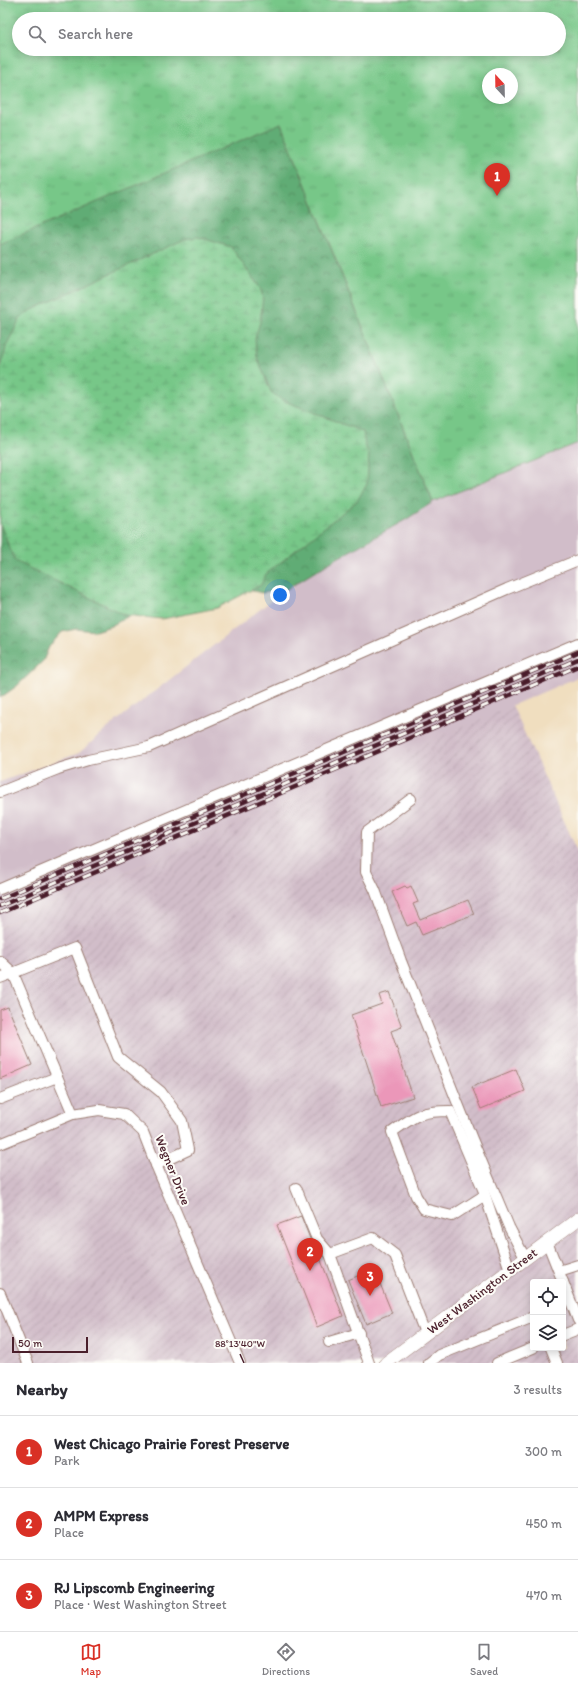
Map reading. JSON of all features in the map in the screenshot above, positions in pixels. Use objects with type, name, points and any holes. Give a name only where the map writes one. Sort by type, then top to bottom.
[{"type":"main road","name":"West Washington Street","points":[[386,1363],[578,1219]]},
{"type":"street","points":[[0,792],[58,769],[88,760],[149,747],[507,589],[578,560]]},
{"type":"street","points":[[0,889],[578,643]]},
{"type":"street","points":[[411,798],[367,832],[366,872],[375,890],[472,1140],[509,1227],[525,1258]]},
{"type":"street","points":[[0,978],[75,948],[118,1057],[161,1092],[182,1121],[188,1150],[156,1165]]},
{"type":"street","points":[[0,961],[13,973],[73,1114]]},
{"type":"street","points":[[0,1099],[57,1077]]},
{"type":"street","name":"Wegner Drive","points":[[0,1144],[73,1114],[99,1110],[124,1114],[143,1132],[240,1363]]},
{"type":"street","points":[[485,1195],[452,1216],[424,1209],[416,1196],[392,1132],[416,1116],[431,1111],[450,1111],[485,1195],[510,1270]]},
{"type":"street","points":[[296,1188],[317,1239],[330,1254],[369,1363]]},
{"type":"street","points":[[330,1254],[373,1238],[394,1255],[425,1333]]},
{"type":"street","points":[[547,1242],[562,1279]]},
{"type":"street","points":[[559,1271],[578,1264]]},
{"type":"street","points":[[566,1290],[578,1320]]},
{"type":"street","points":[[0,1293],[28,1363]]},
{"type":"street","points":[[428,1363],[440,1355],[530,1318]]},
{"type":"street","points":[[566,1334],[578,1329]]},
{"type":"street","points":[[329,1342],[358,1333]]},
{"type":"street","points":[[497,1363],[530,1349]]},
{"type":"street","points":[[552,1351],[557,1363]]},
{"type":"shaded area","points":[[578,443],[578,677],[0,927],[0,782],[79,753],[115,722],[285,590],[334,560],[407,519],[433,502]]},
{"type":"shaded area","points":[[512,705],[578,852],[578,1363],[0,1363],[0,927]]},
{"type":"green space","points":[[0,0],[578,0],[578,443],[433,502],[281,123],[0,244]]},
{"type":"green space","points":[[274,106],[433,502],[407,519],[334,560],[285,590],[262,593],[235,587],[143,608],[111,626],[95,631],[76,629],[62,632],[49,647],[43,661],[17,686],[0,698],[0,184]]},
{"type":"green space","points":[[198,237],[231,247],[260,288],[263,297],[260,322],[255,339],[257,357],[271,392],[282,400],[363,432],[365,445],[369,454],[367,484],[357,501],[266,574],[261,585],[217,608],[162,619],[125,615],[15,561],[0,524],[0,369],[7,344],[20,319],[30,311],[185,239]]},
{"type":"building","points":[[405,886],[407,888],[411,886],[418,902],[413,904],[420,920],[468,900],[474,914],[422,935],[416,922],[407,926],[392,892]]},
{"type":"building","points":[[389,992],[402,1027],[391,1031],[413,1097],[381,1107],[351,1015],[382,1004],[379,995]]},
{"type":"building","points":[[8,1007],[32,1065],[0,1079],[0,1010]]},
{"type":"building","points":[[516,1069],[525,1091],[481,1109],[472,1087]]},
{"type":"building","points":[[301,1216],[311,1241],[316,1248],[343,1316],[317,1327],[277,1225]]},
{"type":"building","points":[[374,1269],[392,1313],[366,1324],[348,1280]]},
{"type":"railway","points":[[0,899],[578,652]]},
{"type":"railway","points":[[0,906],[578,659]]},
{"type":"railway","points":[[0,913],[578,666]]},
{"type":"place","name":"West Chicago Prairie Forest Preserve","points":[[497,196]]},
{"type":"place","name":"AMPM Express","points":[[310,1271]]},
{"type":"place","name":"RJ Lipscomb Engineering","points":[[370,1296]]}]
